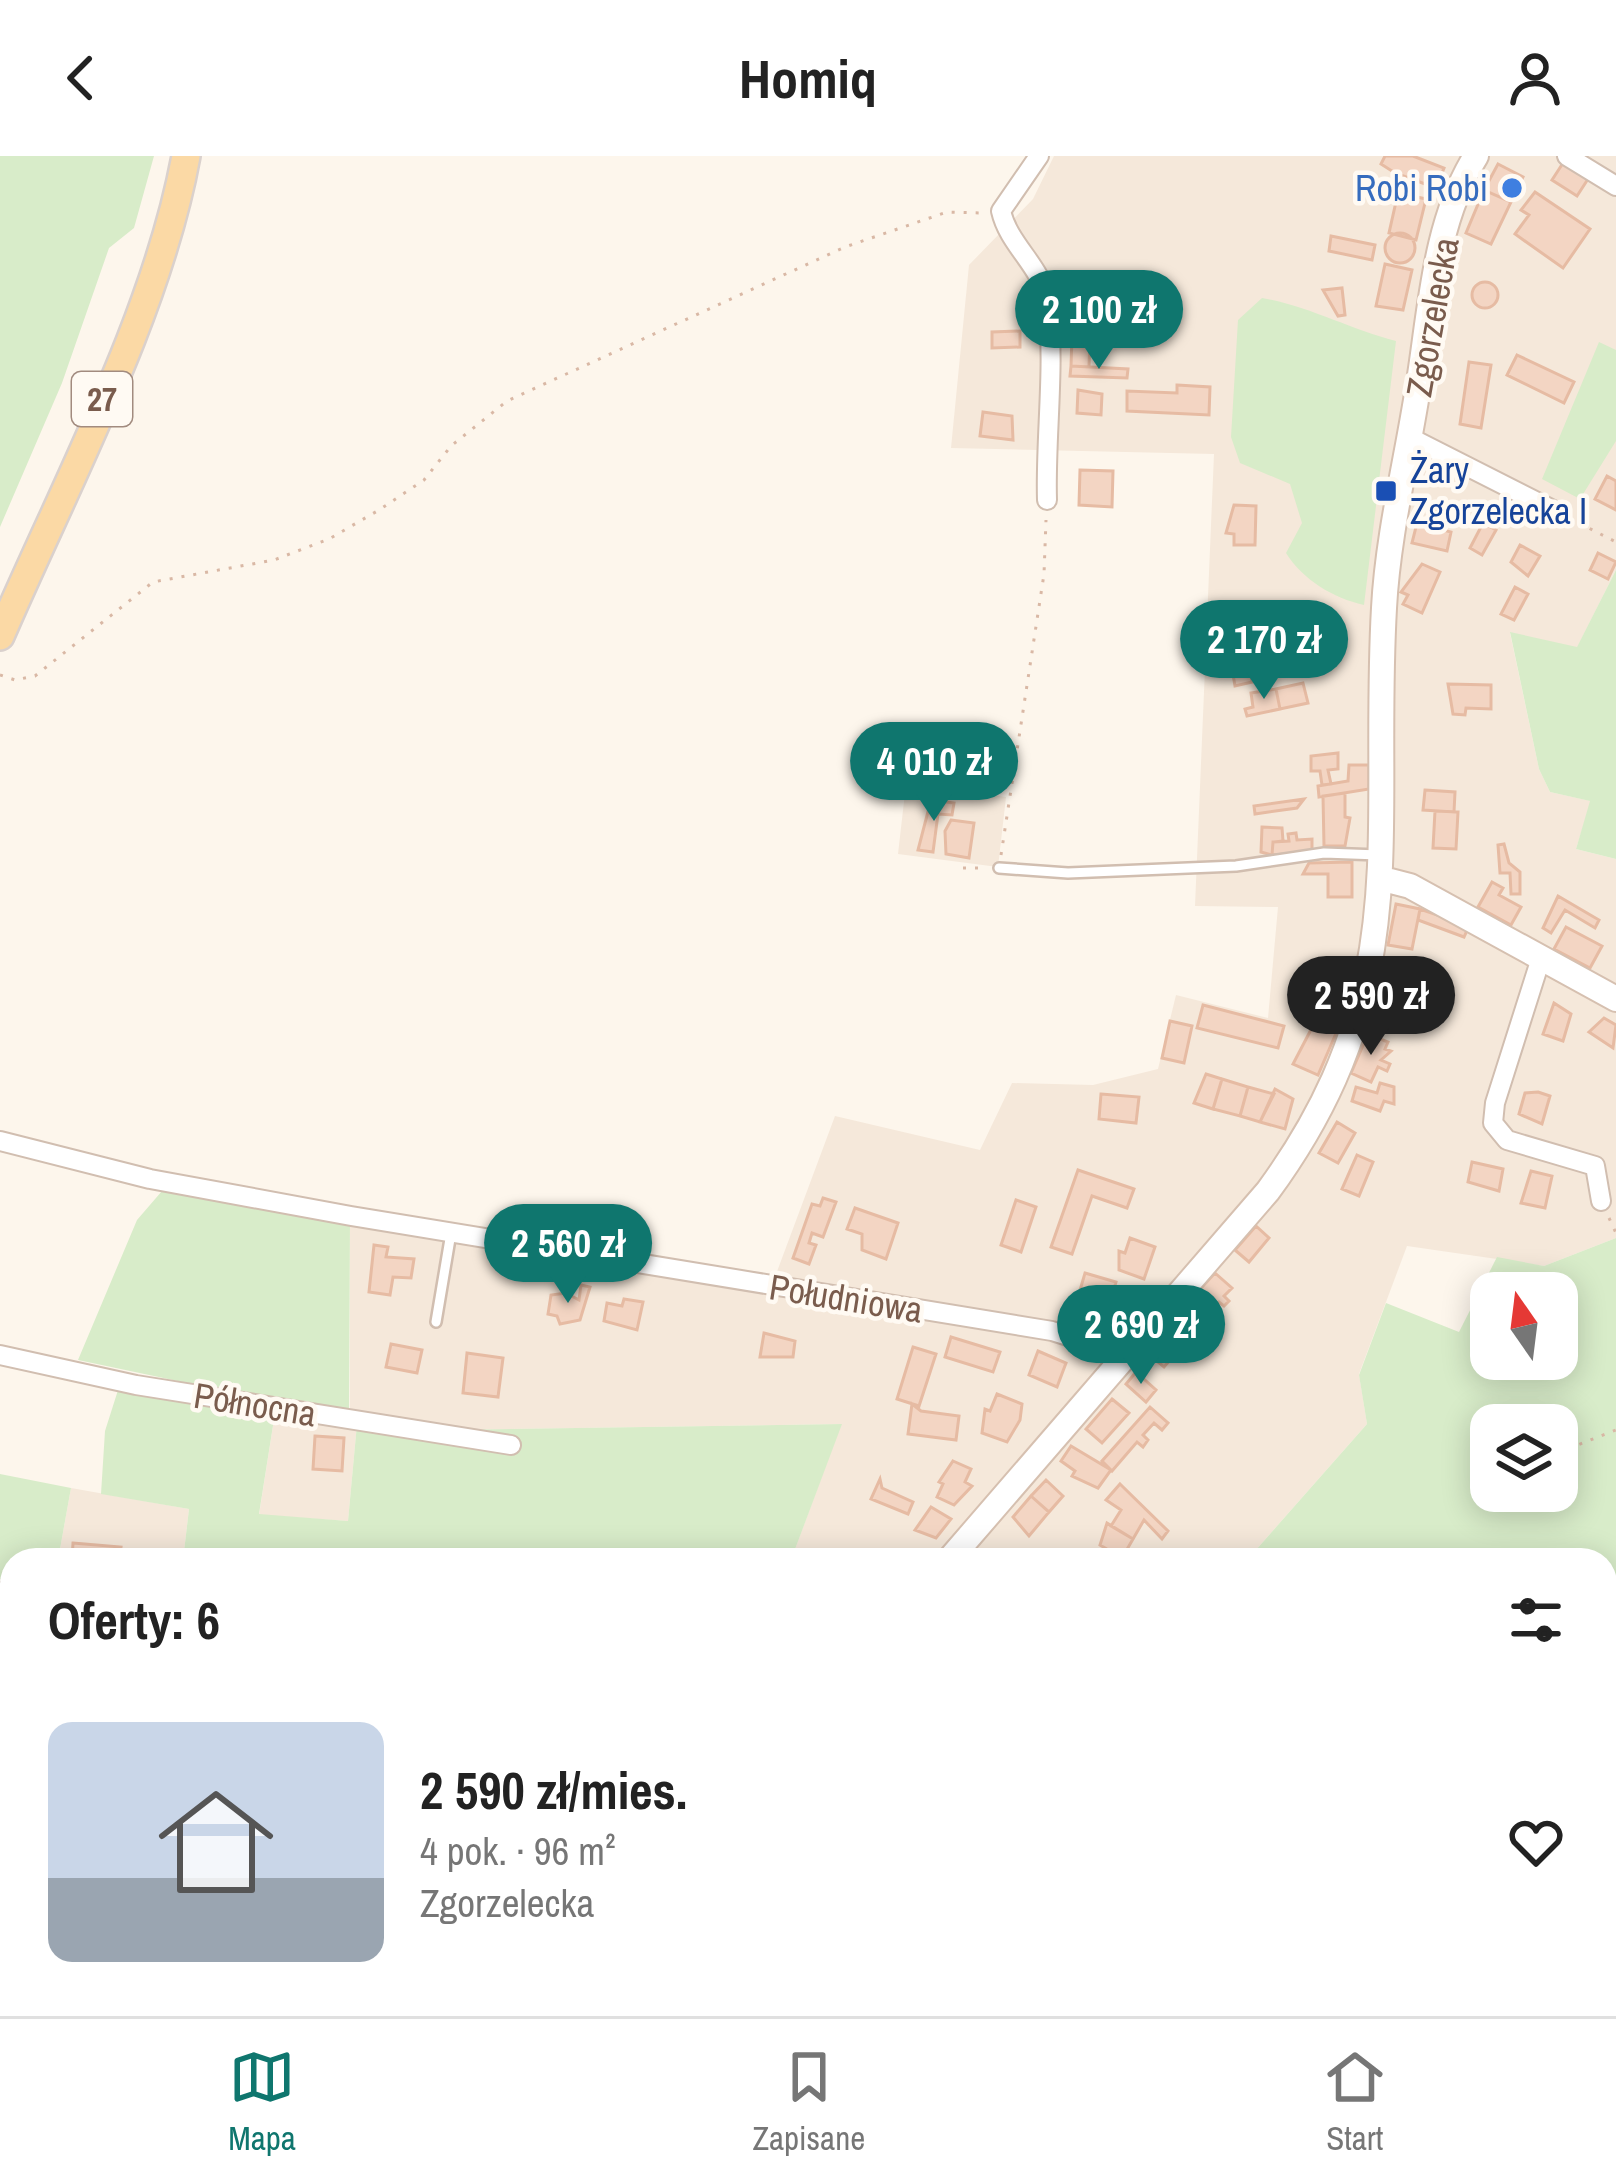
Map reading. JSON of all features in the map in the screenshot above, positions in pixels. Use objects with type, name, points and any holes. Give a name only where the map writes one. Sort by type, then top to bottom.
[{"type":"main road","name":"27","points":[[0,636],[140,311],[172,220],[186,156]]},
{"type":"street","points":[[1040,156],[1001,211],[1007,237],[1024,254],[1047,298],[1047,500]]},
{"type":"street","name":"Zgorzelecka","points":[[959,1548],[1209,1262],[1299,1148],[1354,1030],[1370,976],[1384,867],[1384,603],[1438,264],[1453,203],[1476,156]]},
{"type":"street","points":[[1567,156],[1616,186]]},
{"type":"street","points":[[1411,438],[1561,514]]},
{"type":"street","points":[[1384,867],[1410,886],[1616,999]]},
{"type":"street","points":[[1541,958],[1495,1103],[1493,1124],[1507,1141],[1595,1166],[1601,1201]]},
{"type":"street","name":"Południowa","points":[[0,1141],[150,1179],[1052,1331],[1125,1354]]},
{"type":"street","name":"Północna","points":[[0,1355],[136,1385],[511,1445]]},
{"type":"lane","points":[[999,868],[1068,872],[1236,866],[1324,853],[1384,867]]},
{"type":"lane","points":[[436,1322],[452,1232]]},
{"type":"path","points":[[0,676],[15,680],[35,676],[153,582],[274,560],[329,539],[424,481],[451,446],[507,400],[912,221],[947,212],[1001,211]]},
{"type":"path","points":[[964,868],[999,868],[1045,574],[1047,500]]},
{"type":"path","points":[[1561,514],[1616,542]]},
{"type":"path","points":[[1578,1445],[1616,1430]]},
{"type":"shaded area","points":[[1054,156],[1616,156],[1616,570],[1577,648],[1510,633],[1539,769],[1550,792],[1591,801],[1576,849],[1616,859],[1616,1238],[1544,1266],[1407,1246],[1359,1374],[1367,1424],[1258,1548],[795,1548],[841,1424],[446,1430],[350,1417],[350,1220],[769,1293],[835,1116],[980,1150],[1012,1083],[1093,1085],[1158,1069],[1176,995],[1268,1018],[1278,907],[1195,906],[1214,454],[951,448],[969,265],[1033,199]]},
{"type":"shaded area","points":[[906,784],[1006,797],[998,867],[898,854]]},
{"type":"shaded area","points":[[275,1413],[357,1424],[348,1521],[259,1515]]},
{"type":"shaded area","points":[[71,1488],[189,1509],[184,1548],[60,1548]]},
{"type":"green space","points":[[0,156],[154,156],[134,228],[109,248],[62,383],[0,527]]},
{"type":"green space","points":[[1262,298],[1396,341],[1364,605],[1320,586],[1293,563],[1286,553],[1302,523],[1290,484],[1240,463],[1231,437],[1238,320]]},
{"type":"green space","points":[[1599,342],[1616,350],[1616,441],[1580,499],[1542,479]]},
{"type":"green space","points":[[1616,570],[1616,859],[1576,849],[1590,801],[1550,792],[1539,769],[1510,632],[1577,647]]},
{"type":"green space","points":[[162,1191],[350,1220],[349,1417],[78,1360],[137,1220]]},
{"type":"green space","points":[[1616,1238],[1616,1548],[1258,1548],[1367,1424],[1359,1375],[1386,1303],[1459,1332],[1470,1310],[1470,1380],[1578,1380],[1578,1272],[1489,1272],[1497,1257],[1544,1266]]},
{"type":"green space","points":[[119,1387],[264,1417],[275,1413],[259,1514],[348,1521],[357,1424],[446,1430],[842,1424],[796,1548],[184,1548],[189,1509],[101,1494],[105,1431]]},
{"type":"green space","points":[[0,1474],[71,1488],[60,1548],[0,1548]]},
{"type":"building","points":[[1385,156],[1413,156],[1444,168],[1436,188],[1395,173],[1381,164]]},
{"type":"building","points":[[1563,163],[1588,179],[1577,196],[1552,180]]},
{"type":"building","points":[[1498,164],[1523,177],[1511,202],[1484,190]]},
{"type":"building","points":[[1484,190],[1511,202],[1491,244],[1466,233]]},
{"type":"building","points":[[1535,192],[1590,229],[1563,268],[1515,234],[1529,215],[1521,210]]},
{"type":"building","points":[[1398,193],[1426,199],[1416,240],[1389,233]]},
{"type":"building","points":[[1400,233],[1411,237],[1415,248],[1411,259],[1400,263],[1389,259],[1385,248],[1389,237]]},
{"type":"building","points":[[1331,236],[1375,245],[1372,260],[1329,251]]},
{"type":"building","points":[[1385,264],[1412,270],[1403,310],[1376,306]]},
{"type":"building","points":[[1485,282],[1498,295],[1485,308],[1472,295]]},
{"type":"building","points":[[1342,288],[1345,315],[1338,316],[1323,290]]},
{"type":"building","points":[[1020,331],[1020,347],[992,348],[992,332]]},
{"type":"building","points":[[1072,336],[1090,337],[1089,367],[1071,366]]},
{"type":"building","points":[[1517,355],[1574,382],[1564,403],[1507,375]]},
{"type":"building","points":[[1469,362],[1491,365],[1481,428],[1460,424]]},
{"type":"building","points":[[1071,366],[1128,369],[1127,378],[1070,376]]},
{"type":"building","points":[[1177,385],[1210,387],[1209,415],[1127,411],[1127,391],[1177,393]]},
{"type":"building","points":[[1078,390],[1102,394],[1101,415],[1077,413]]},
{"type":"building","points":[[983,412],[1012,416],[1013,440],[980,436]]},
{"type":"building","points":[[1080,470],[1113,471],[1112,507],[1079,505]]},
{"type":"building","points":[[1607,476],[1616,481],[1616,510],[1595,499]]},
{"type":"building","points":[[1234,505],[1256,506],[1255,545],[1234,545],[1234,534],[1226,533]]},
{"type":"building","points":[[1417,523],[1451,532],[1447,551],[1412,543]]},
{"type":"building","points":[[1483,523],[1496,530],[1482,555],[1470,548]]},
{"type":"building","points":[[1520,545],[1540,556],[1528,576],[1511,562]]},
{"type":"building","points":[[1598,553],[1616,562],[1608,579],[1590,570]]},
{"type":"building","points":[[1422,564],[1440,572],[1422,613],[1403,604],[1408,595],[1401,592]]},
{"type":"building","points":[[1515,587],[1528,594],[1514,620],[1501,614]]},
{"type":"building","points":[[1269,647],[1272,658],[1249,663],[1252,682],[1235,686],[1230,657]]},
{"type":"building","points":[[1303,683],[1308,703],[1280,709],[1276,689]]},
{"type":"building","points":[[1448,684],[1491,685],[1491,709],[1466,708],[1465,715],[1453,714]]},
{"type":"building","points":[[1276,689],[1280,709],[1247,716],[1245,709],[1253,707],[1251,693]]},
{"type":"building","points":[[1338,753],[1338,769],[1328,770],[1331,784],[1322,785],[1320,771],[1311,771],[1311,756]]},
{"type":"building","points":[[1349,765],[1369,765],[1369,789],[1319,797],[1318,786],[1348,781]]},
{"type":"building","points":[[1425,790],[1455,792],[1454,812],[1423,810]]},
{"type":"building","points":[[1345,793],[1345,817],[1350,818],[1345,846],[1324,846],[1323,796]]},
{"type":"building","points":[[1304,799],[1297,808],[1255,814],[1254,806]]},
{"type":"building","points":[[931,800],[954,803],[952,815],[938,814],[933,852],[918,850]]},
{"type":"building","points":[[1435,811],[1458,812],[1456,849],[1433,848]]},
{"type":"building","points":[[951,820],[974,823],[969,858],[946,854],[945,831]]},
{"type":"building","points":[[1262,827],[1282,828],[1283,841],[1273,842],[1272,855],[1261,852]]},
{"type":"building","points":[[1296,833],[1297,840],[1312,839],[1312,852],[1272,855],[1273,842],[1289,841],[1288,834]]},
{"type":"building","points":[[1504,844],[1509,863],[1520,872],[1520,894],[1511,894],[1510,873],[1500,873],[1498,845]]},
{"type":"building","points":[[1352,862],[1352,897],[1328,897],[1328,874],[1303,874],[1309,863]]},
{"type":"building","points":[[1492,882],[1503,888],[1499,895],[1521,907],[1511,925],[1478,907]]},
{"type":"building","points":[[1558,896],[1599,920],[1595,928],[1565,910],[1551,933],[1543,928]]},
{"type":"building","points":[[1396,904],[1420,909],[1412,949],[1388,945]]},
{"type":"building","points":[[1420,909],[1469,926],[1464,937],[1418,920]]},
{"type":"building","points":[[1566,927],[1602,946],[1590,968],[1554,949]]},
{"type":"building","points":[[1554,1003],[1571,1014],[1563,1041],[1543,1034]]},
{"type":"building","points":[[1203,1005],[1284,1026],[1278,1048],[1197,1028]]},
{"type":"building","points":[[1604,1018],[1616,1025],[1613,1048],[1589,1032]]},
{"type":"building","points":[[1170,1021],[1192,1026],[1184,1063],[1162,1058]]},
{"type":"building","points":[[1315,1022],[1337,1031],[1318,1075],[1293,1064]]},
{"type":"building","points":[[1368,1034],[1388,1042],[1385,1049],[1391,1051],[1381,1060],[1390,1064],[1387,1071],[1378,1067],[1371,1082],[1351,1073]]},
{"type":"building","points":[[1206,1074],[1222,1079],[1213,1109],[1194,1103]]},
{"type":"building","points":[[1222,1079],[1248,1087],[1240,1116],[1213,1109]]},
{"type":"building","points":[[1380,1083],[1394,1087],[1394,1104],[1384,1101],[1380,1111],[1352,1101],[1356,1087],[1377,1093]]},
{"type":"building","points":[[1248,1087],[1274,1094],[1260,1122],[1240,1116]]},
{"type":"building","points":[[1275,1089],[1293,1099],[1285,1129],[1260,1122]]},
{"type":"building","points":[[1525,1093],[1550,1096],[1542,1124],[1519,1114]]},
{"type":"building","points":[[1101,1094],[1139,1097],[1136,1123],[1099,1119]]},
{"type":"building","points":[[1337,1122],[1355,1133],[1338,1163],[1319,1153]]},
{"type":"building","points":[[1357,1155],[1373,1162],[1359,1196],[1342,1189]]},
{"type":"building","points":[[1472,1162],[1503,1169],[1499,1191],[1468,1182]]},
{"type":"building","points":[[1078,1170],[1134,1189],[1127,1208],[1092,1196],[1072,1254],[1051,1247]]},
{"type":"building","points":[[1531,1171],[1552,1176],[1545,1208],[1521,1203]]},
{"type":"building","points":[[823,1198],[836,1202],[823,1237],[812,1233],[809,1243],[816,1245],[809,1264],[793,1258],[812,1204],[820,1206]]},
{"type":"building","points":[[1016,1200],[1036,1207],[1021,1252],[1001,1245]]},
{"type":"building","points":[[855,1208],[898,1223],[886,1259],[862,1250],[862,1234],[847,1229]]},
{"type":"building","points":[[1256,1226],[1269,1238],[1249,1262],[1235,1250]]},
{"type":"building","points":[[1130,1238],[1155,1247],[1144,1279],[1119,1270],[1119,1251],[1125,1253]]},
{"type":"building","points":[[374,1245],[388,1247],[386,1257],[414,1259],[411,1278],[393,1277],[390,1295],[369,1292]]},
{"type":"building","points":[[1085,1273],[1116,1282],[1110,1302],[1078,1297]]},
{"type":"building","points":[[1215,1273],[1232,1288],[1224,1296],[1229,1301],[1224,1306],[1219,1302],[1207,1315],[1190,1300]]},
{"type":"building","points":[[581,1285],[590,1287],[580,1320],[560,1324],[557,1316],[548,1314],[551,1295],[566,1293],[579,1300]]},
{"type":"building","points":[[624,1299],[643,1302],[637,1330],[604,1321],[607,1303],[622,1306]]},
{"type":"building","points":[[1192,1319],[1205,1329],[1192,1351],[1176,1337]]},
{"type":"building","points":[[1166,1329],[1184,1344],[1164,1367],[1146,1352]]},
{"type":"building","points":[[764,1333],[795,1341],[793,1357],[760,1357]]},
{"type":"building","points":[[951,1337],[1000,1352],[993,1372],[945,1357]]},
{"type":"building","points":[[391,1344],[422,1350],[417,1373],[386,1367]]},
{"type":"building","points":[[913,1347],[936,1354],[919,1406],[897,1399]]},
{"type":"building","points":[[1038,1351],[1066,1363],[1057,1387],[1029,1375]]},
{"type":"building","points":[[467,1353],[503,1358],[498,1397],[463,1393]]},
{"type":"building","points":[[1136,1372],[1156,1390],[1146,1402],[1126,1384]]},
{"type":"building","points":[[997,1394],[1022,1404],[1020,1420],[1007,1442],[982,1433],[985,1409],[990,1411]]},
{"type":"building","points":[[1112,1399],[1129,1413],[1102,1443],[1086,1429]]},
{"type":"building","points":[[912,1404],[921,1411],[959,1416],[956,1440],[908,1434]]},
{"type":"building","points":[[1150,1407],[1168,1423],[1162,1430],[1154,1423],[1143,1435],[1148,1440],[1143,1447],[1137,1442],[1112,1471],[1102,1461]]},
{"type":"building","points":[[315,1436],[344,1438],[342,1471],[313,1469]]},
{"type":"building","points":[[1071,1446],[1111,1470],[1098,1488],[1072,1476],[1075,1471],[1061,1461]]},
{"type":"building","points":[[953,1461],[971,1469],[965,1482],[972,1486],[954,1505],[937,1497],[943,1484],[939,1482]]},
{"type":"building","points":[[880,1479],[882,1488],[913,1502],[908,1514],[871,1499]]},
{"type":"building","points":[[1046,1480],[1063,1496],[1049,1512],[1031,1496]]},
{"type":"building","points":[[1120,1484],[1168,1531],[1162,1539],[1144,1520],[1133,1539],[1111,1526],[1121,1510],[1106,1500]]},
{"type":"building","points":[[1031,1496],[1049,1512],[1029,1536],[1013,1517]]},
{"type":"building","points":[[931,1507],[951,1519],[936,1538],[915,1530]]},
{"type":"building","points":[[1107,1523],[1133,1539],[1128,1548],[1100,1545]]},
{"type":"building","points":[[73,1543],[121,1547],[121,1548],[73,1548]]},
{"type":"place","name":"Robi Robi","points":[[1512,188]]},
{"type":"place","name":"Żary Zgorzelecka I","points":[[1386,491]]}]
